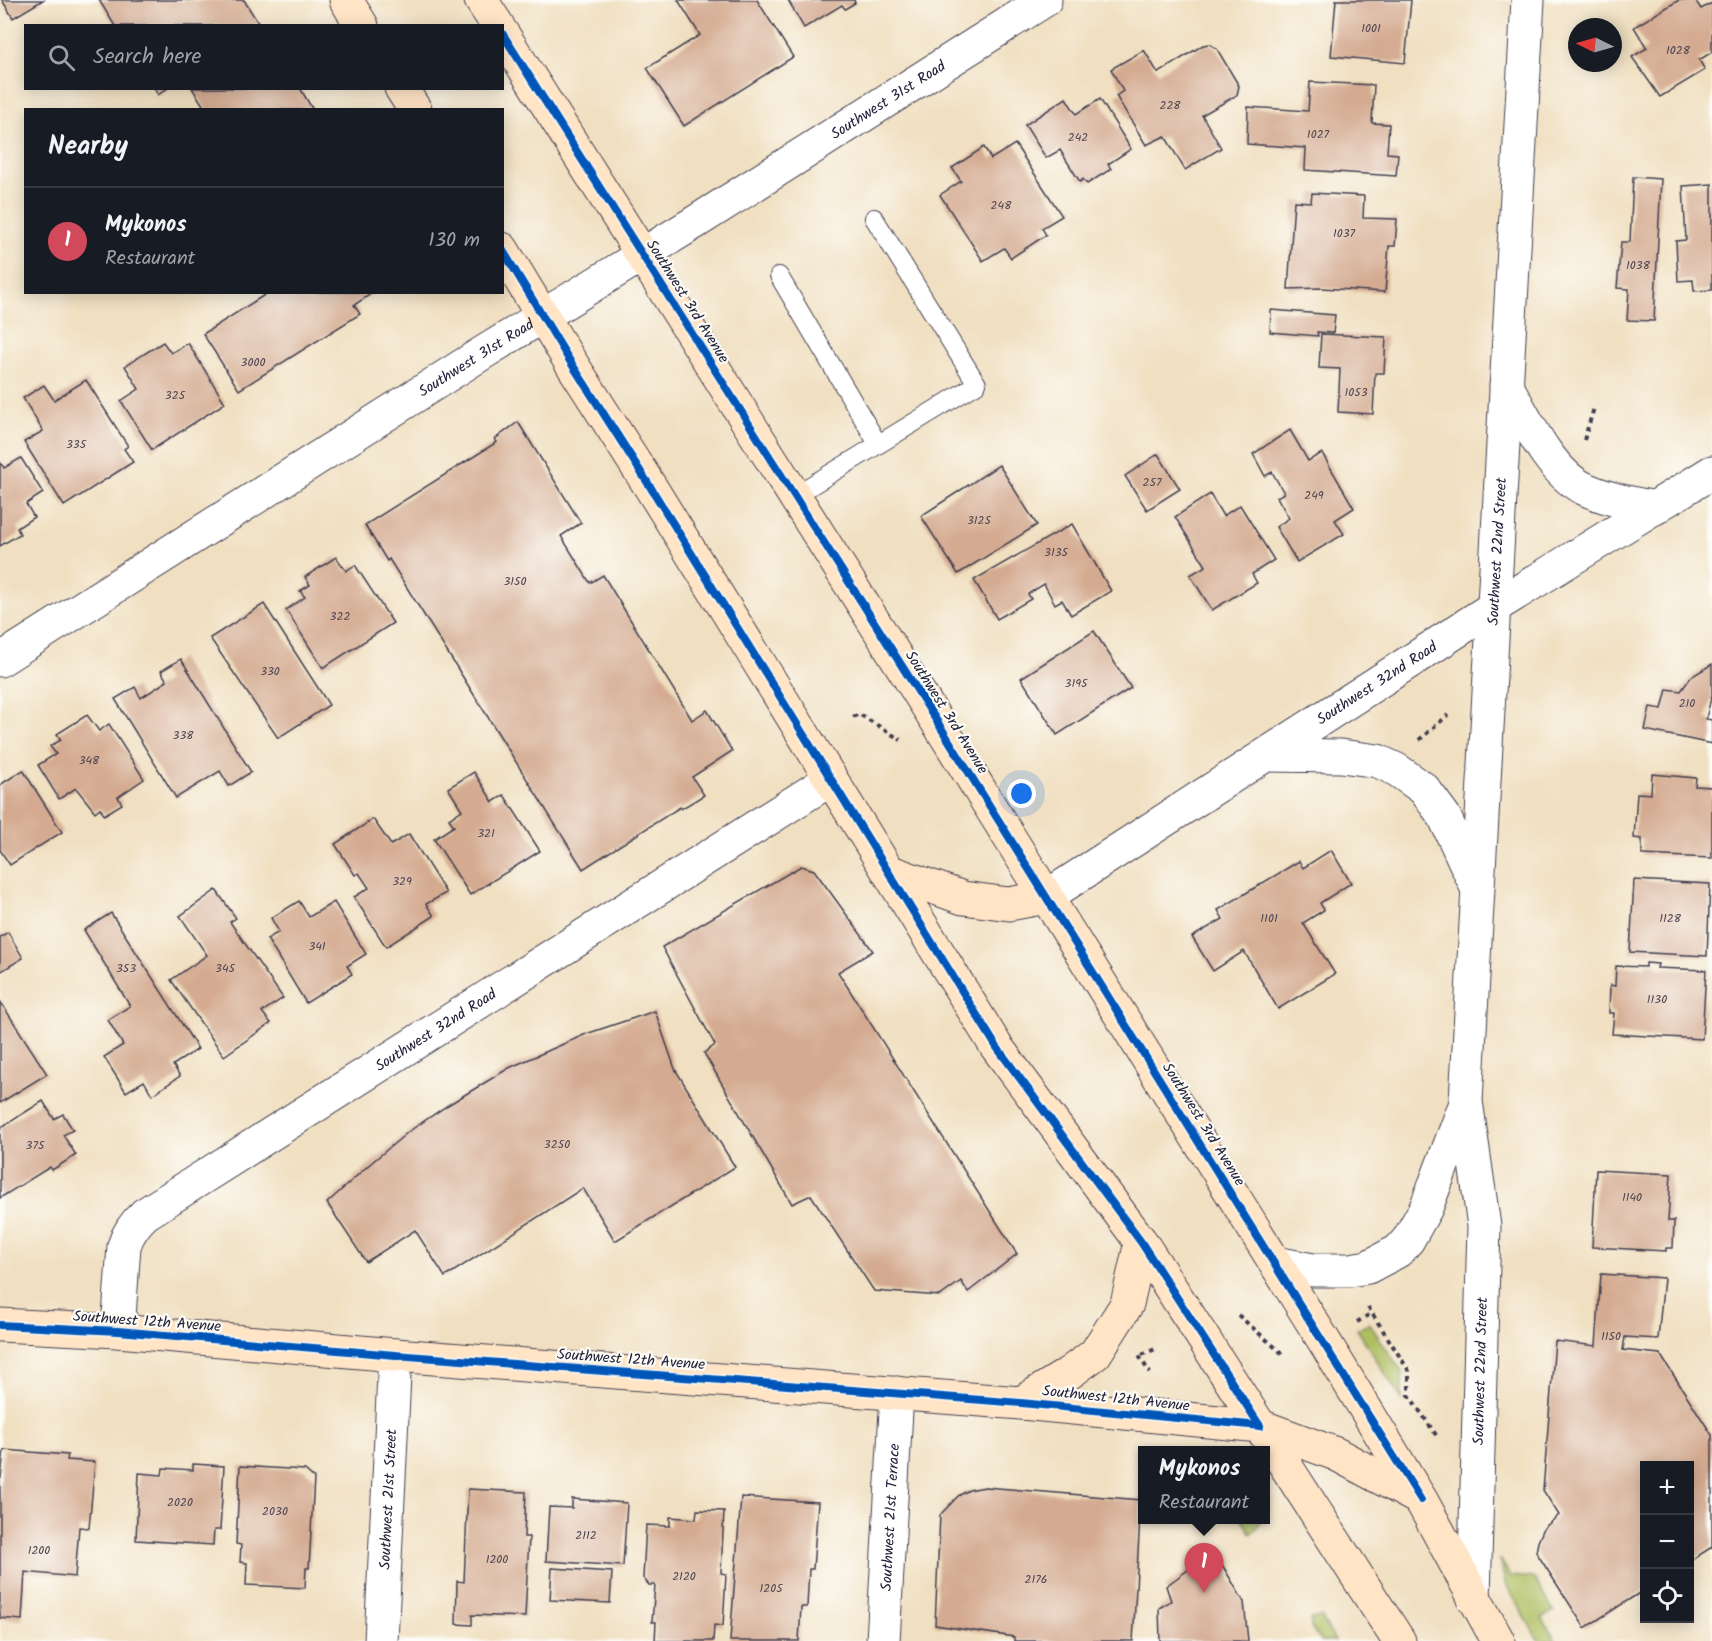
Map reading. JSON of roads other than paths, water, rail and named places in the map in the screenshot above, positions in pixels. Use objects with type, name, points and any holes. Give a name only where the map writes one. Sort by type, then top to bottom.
[{"type":"main road","points":[[345,0],[361,24]]},
{"type":"main road","points":[[482,0],[497,24]]},
{"type":"main road","name":"Southwest 3rd Avenue","points":[[504,36],[1275,1263],[1421,1500],[1498,1641]]},
{"type":"main road","points":[[402,90],[414,108]]},
{"type":"main road","points":[[504,252],[996,1047],[1141,1242],[1399,1641]]},
{"type":"main road","points":[[888,871],[963,898],[1009,904],[1046,897]]},
{"type":"main road","points":[[1021,1403],[1095,1354],[1127,1304],[1141,1242]]},
{"type":"main road","name":"Southwest 12th Avenue","points":[[0,1325],[117,1331],[395,1355],[1021,1403],[1260,1425],[1336,1454],[1421,1500]]},
{"type":"main road","name":"Southwest 22nd Street","points":[[1473,1641],[1474,1599]]},
{"type":"main road","points":[[1371,1600],[1379,1641]]},
{"type":"street","name":"Southwest 31st Road","points":[[0,660],[1045,0]]},
{"type":"street","name":"Southwest 22nd Street","points":[[1474,1599],[1484,1226],[1466,1101],[1528,0]]},
{"type":"street","points":[[1506,385],[1555,465],[1581,487],[1608,498],[1655,508]]},
{"type":"street","name":"Southwest 32nd Road","points":[[1046,897],[1494,607],[1712,472]]},
{"type":"street","points":[[1267,755],[1341,756],[1378,761],[1397,770],[1424,789],[1444,816],[1479,892]]},
{"type":"street","name":"Southwest 32nd Road","points":[[117,1331],[124,1246],[132,1227],[145,1214],[831,779]]},
{"type":"street","name":"Southwest 22nd Street","points":[[1275,1263],[1313,1270],[1350,1270],[1368,1267],[1398,1251],[1408,1240],[1426,1208],[1466,1101]]},
{"type":"street","name":"Southwest 21st Street","points":[[381,1641],[395,1355]]},
{"type":"street","name":"Southwest 21st Terrace","points":[[883,1641],[897,1393]]},
{"type":"lane","points":[[794,496],[977,384],[874,218]]},
{"type":"lane","points":[[779,276],[878,444]]},
{"type":"place","name":"Mykonos","points":[[1204,1593]]}]
